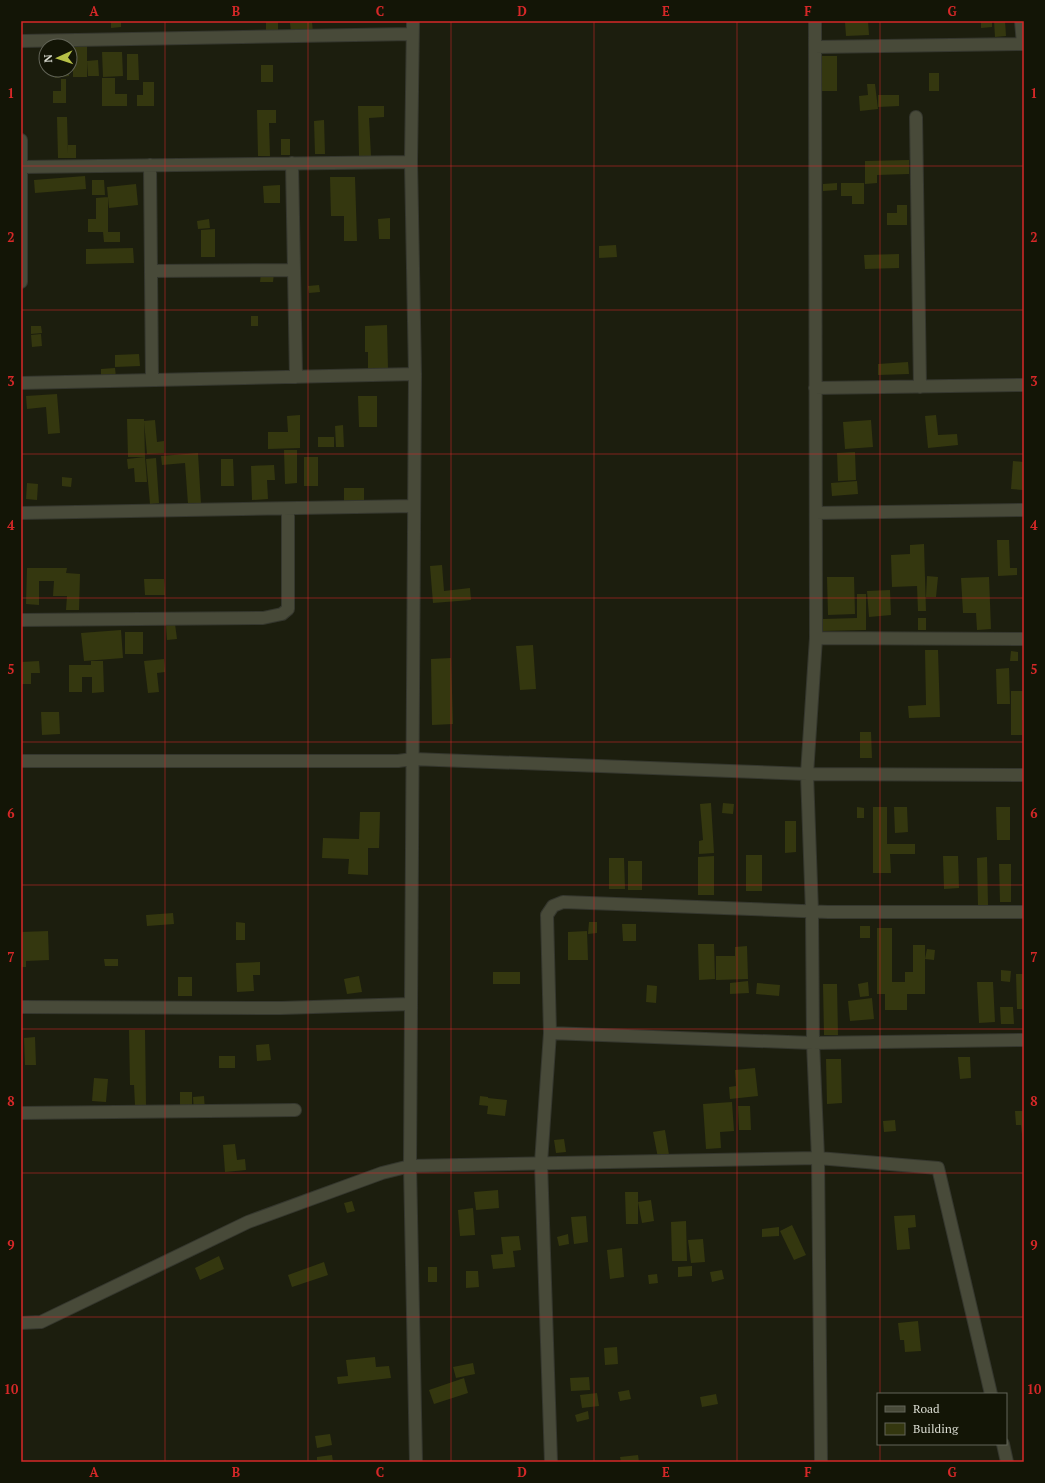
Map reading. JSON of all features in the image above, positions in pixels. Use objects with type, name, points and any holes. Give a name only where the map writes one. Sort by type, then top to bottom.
[{"type":"street","points":[[413,21],[411,162],[415,374],[410,1166],[416,1462]]},
{"type":"street","points":[[815,21],[816,638],[807,774],[812,912],[813,1043],[818,1158],[821,1462]]},
{"type":"street","points":[[815,47],[1024,44],[1021,21]]},
{"type":"street","points":[[21,41],[412,34]]},
{"type":"street","points":[[916,117],[920,387]]},
{"type":"street","points":[[21,140],[21,282]]},
{"type":"street","points":[[22,167],[411,162]]},
{"type":"street","points":[[292,163],[296,377]]},
{"type":"street","points":[[150,165],[152,380]]},
{"type":"street","points":[[152,271],[293,270]]},
{"type":"street","points":[[21,383],[415,374]]},
{"type":"street","points":[[815,388],[1024,385]]},
{"type":"street","points":[[21,513],[414,506]]},
{"type":"street","points":[[21,620],[263,618],[282,614],[288,609],[288,508]]},
{"type":"street","points":[[816,513],[1024,510]]},
{"type":"street","points":[[816,638],[1024,639]]},
{"type":"street","points":[[21,761],[398,761],[413,759],[807,774],[1024,774]]},
{"type":"street","points":[[551,1462],[541,1163],[550,1033],[547,915],[552,906],[563,902],[812,912],[1024,912]]},
{"type":"street","points":[[21,1007],[281,1008],[411,1004]]},
{"type":"street","points":[[550,1033],[813,1043],[1024,1040]]},
{"type":"street","points":[[21,1113],[295,1110]]},
{"type":"street","points":[[21,1323],[41,1322],[248,1222],[382,1173],[410,1166],[818,1158],[938,1168],[990,1393]]},
{"type":"street","points":[[1003,1445],[1007,1462]]},
{"type":"building","points":[[111,21],[121,21],[121,27],[111,28]]},
{"type":"building","points":[[266,21],[278,21],[278,31],[266,32]]},
{"type":"building","points":[[868,21],[869,35],[846,36],[845,22]]},
{"type":"building","points":[[981,21],[992,21],[992,27],[981,28]]},
{"type":"building","points":[[994,21],[1005,21],[1006,36],[995,37]]},
{"type":"building","points":[[312,22],[313,32],[291,33],[290,23]]},
{"type":"building","points":[[78,46],[87,46],[87,77],[78,77]]},
{"type":"building","points":[[102,52],[122,52],[123,76],[103,77]]},
{"type":"building","points":[[127,54],[138,54],[139,80],[127,80]]},
{"type":"building","points":[[820,56],[837,56],[837,91],[821,91]]},
{"type":"building","points":[[98,60],[99,76],[88,76],[87,61]]},
{"type":"building","points":[[261,65],[273,65],[273,82],[261,82]]},
{"type":"building","points":[[929,73],[939,73],[939,91],[929,91]]},
{"type":"building","points":[[102,78],[115,78],[115,94],[127,94],[127,106],[102,106]]},
{"type":"building","points":[[61,79],[66,79],[66,103],[53,103],[53,91],[61,91]]},
{"type":"building","points":[[143,82],[154,82],[154,106],[137,106],[137,95],[143,95]]},
{"type":"building","points":[[867,84],[875,84],[878,109],[860,111],[859,96],[868,95]]},
{"type":"building","points":[[878,95],[899,95],[899,106],[878,107]]},
{"type":"building","points":[[358,106],[384,106],[384,117],[369,118],[371,156],[359,156]]},
{"type":"building","points":[[257,110],[276,110],[276,123],[269,123],[270,156],[258,156]]},
{"type":"building","points":[[57,117],[67,117],[68,154],[68,145],[76,145],[76,158],[58,158]]},
{"type":"building","points":[[324,120],[325,154],[315,154],[314,121]]},
{"type":"building","points":[[281,139],[290,139],[290,155],[281,155]]},
{"type":"building","points":[[909,160],[909,174],[877,175],[877,183],[865,184],[865,161]]},
{"type":"building","points":[[85,176],[86,189],[35,193],[34,180]]},
{"type":"building","points":[[330,177],[355,177],[357,241],[344,241],[344,216],[331,216]]},
{"type":"building","points":[[92,180],[104,180],[105,195],[92,195]]},
{"type":"building","points":[[837,183],[837,190],[823,191],[823,184]]},
{"type":"building","points":[[841,183],[864,183],[864,204],[852,204],[852,196],[841,196]]},
{"type":"building","points":[[136,184],[138,205],[109,208],[107,187]]},
{"type":"building","points":[[280,185],[280,203],[264,203],[263,186]]},
{"type":"building","points":[[108,197],[108,232],[120,232],[120,242],[104,242],[103,232],[88,232],[88,219],[96,219],[96,198]]},
{"type":"building","points":[[897,205],[907,205],[907,225],[887,225],[887,213],[897,213]]},
{"type":"building","points":[[390,218],[390,239],[379,239],[378,219]]},
{"type":"building","points":[[209,219],[210,228],[198,229],[197,221]]},
{"type":"building","points":[[215,229],[215,257],[201,257],[201,230]]},
{"type":"building","points":[[616,245],[617,257],[599,258],[599,246]]},
{"type":"building","points":[[133,248],[134,263],[86,264],[86,249]]},
{"type":"building","points":[[899,254],[899,268],[865,269],[864,255]]},
{"type":"building","points":[[261,273],[274,273],[273,282],[260,282]]},
{"type":"building","points":[[319,285],[320,292],[309,293],[308,286]]},
{"type":"building","points":[[251,316],[258,316],[258,326],[251,326]]},
{"type":"building","points":[[387,325],[388,370],[368,370],[368,352],[365,352],[365,326]]},
{"type":"building","points":[[31,326],[41,326],[42,333],[31,334]]},
{"type":"building","points":[[41,334],[42,346],[32,347],[31,335]]},
{"type":"building","points":[[139,354],[140,366],[115,367],[115,355]]},
{"type":"building","points":[[908,362],[909,374],[878,375],[878,364]]},
{"type":"building","points":[[115,368],[116,377],[101,377],[101,369]]},
{"type":"building","points":[[57,394],[60,433],[48,434],[46,407],[27,409],[26,396]]},
{"type":"building","points":[[358,396],[377,396],[377,427],[359,427]]},
{"type":"building","points":[[300,415],[300,448],[268,449],[268,432],[288,432],[287,416]]},
{"type":"building","points":[[936,415],[938,435],[957,434],[958,445],[928,448],[925,416]]},
{"type":"building","points":[[127,419],[144,419],[145,457],[128,457]]},
{"type":"building","points":[[155,420],[157,442],[164,441],[164,453],[147,454],[144,421]]},
{"type":"building","points":[[871,420],[873,447],[845,449],[843,422]]},
{"type":"building","points":[[343,425],[344,447],[336,447],[335,426]]},
{"type":"building","points":[[318,437],[334,437],[334,447],[318,447]]},
{"type":"building","points":[[284,450],[297,450],[297,483],[285,484]]},
{"type":"building","points":[[855,452],[856,480],[838,481],[837,453]]},
{"type":"building","points":[[198,453],[201,504],[188,504],[185,463],[162,465],[161,456]]},
{"type":"building","points":[[145,457],[147,482],[135,482],[134,468],[128,469],[127,459]]},
{"type":"building","points":[[304,457],[318,457],[318,486],[304,486]]},
{"type":"building","points":[[156,458],[159,503],[150,504],[146,459]]},
{"type":"building","points":[[221,459],[233,459],[234,486],[221,486]]},
{"type":"building","points":[[1013,461],[1024,462],[1023,490],[1011,489]]},
{"type":"building","points":[[274,465],[275,480],[267,480],[268,499],[252,500],[251,466]]},
{"type":"building","points":[[62,477],[72,478],[71,487],[62,486]]},
{"type":"building","points":[[857,481],[858,494],[832,496],[831,483]]},
{"type":"building","points":[[27,483],[38,484],[37,500],[26,499]]},
{"type":"building","points":[[344,488],[364,488],[364,503],[344,503]]},
{"type":"building","points":[[997,540],[1009,540],[1010,568],[1017,568],[1017,575],[998,576]]},
{"type":"building","points":[[924,544],[926,611],[918,611],[917,586],[892,587],[891,555],[910,554],[910,545]]},
{"type":"building","points":[[442,565],[444,591],[470,588],[471,600],[433,603],[430,566]]},
{"type":"building","points":[[27,568],[67,568],[66,573],[80,574],[79,610],[66,610],[67,596],[53,596],[54,581],[39,581],[39,605],[26,604]]},
{"type":"building","points":[[927,576],[938,577],[936,597],[926,597]]},
{"type":"building","points":[[827,577],[854,577],[855,614],[828,615]]},
{"type":"building","points":[[989,577],[991,629],[977,630],[976,613],[963,613],[961,578]]},
{"type":"building","points":[[144,579],[164,579],[165,595],[145,595]]},
{"type":"building","points":[[890,590],[891,615],[869,617],[867,591]]},
{"type":"building","points":[[857,594],[866,594],[866,630],[823,631],[823,619],[857,618]]},
{"type":"building","points":[[918,618],[926,618],[926,630],[918,630]]},
{"type":"building","points":[[175,624],[177,639],[167,640],[166,625]]},
{"type":"building","points":[[121,630],[123,658],[84,661],[81,633]]},
{"type":"building","points":[[125,632],[143,632],[143,654],[125,654]]},
{"type":"building","points":[[533,645],[536,689],[520,690],[516,646]]},
{"type":"building","points":[[925,650],[938,650],[940,717],[909,718],[908,706],[926,705]]},
{"type":"building","points":[[1011,651],[1018,652],[1018,661],[1010,661]]},
{"type":"building","points":[[451,658],[453,724],[432,725],[431,659]]},
{"type":"building","points":[[164,659],[165,672],[157,673],[159,692],[148,693],[144,661]]},
{"type":"building","points":[[39,661],[40,673],[31,673],[31,684],[22,684],[21,662]]},
{"type":"building","points":[[91,661],[103,661],[104,692],[92,693],[92,677],[82,677],[82,692],[69,692],[69,665],[91,665]]},
{"type":"building","points":[[1009,668],[1010,704],[997,704],[996,669]]},
{"type":"building","points":[[1011,691],[1024,691],[1024,720],[1022,720],[1022,735],[1011,735]]},
{"type":"building","points":[[41,712],[59,712],[60,734],[42,735]]},
{"type":"building","points":[[860,732],[871,732],[872,758],[860,758]]},
{"type":"building","points":[[711,803],[714,853],[699,854],[699,841],[703,840],[700,804]]},
{"type":"building","points":[[723,803],[734,804],[733,814],[722,813]]},
{"type":"building","points":[[857,807],[864,808],[864,818],[857,818]]},
{"type":"building","points":[[873,807],[887,807],[887,844],[915,844],[915,854],[890,854],[891,873],[873,873]]},
{"type":"building","points":[[894,807],[907,807],[908,832],[895,833]]},
{"type":"building","points":[[996,807],[1010,807],[1010,840],[997,840]]},
{"type":"building","points":[[360,812],[380,812],[379,848],[368,848],[368,875],[348,874],[349,859],[322,858],[323,838],[359,839]]},
{"type":"building","points":[[785,821],[796,821],[796,852],[785,853]]},
{"type":"building","points":[[746,855],[762,855],[762,891],[746,891]]},
{"type":"building","points":[[714,856],[714,895],[698,895],[698,857]]},
{"type":"building","points":[[943,856],[958,856],[959,888],[944,889]]},
{"type":"building","points":[[987,857],[988,905],[978,906],[977,858]]},
{"type":"building","points":[[609,858],[624,858],[625,889],[609,889]]},
{"type":"building","points":[[628,861],[642,861],[642,890],[628,890]]},
{"type":"building","points":[[999,864],[1011,864],[1011,902],[1000,902]]},
{"type":"building","points":[[173,913],[174,924],[147,926],[146,915]]},
{"type":"building","points":[[236,922],[245,923],[245,940],[236,940]]},
{"type":"building","points":[[589,922],[597,922],[597,933],[588,934]]},
{"type":"building","points":[[622,924],[636,924],[636,941],[623,941]]},
{"type":"building","points":[[860,926],[870,926],[870,938],[860,938]]},
{"type":"building","points":[[877,928],[892,928],[892,982],[905,982],[905,972],[913,972],[913,945],[925,945],[925,994],[907,994],[907,1010],[885,1010],[885,994],[877,994]]},
{"type":"building","points":[[48,931],[49,960],[26,961],[26,967],[21,967],[21,932]]},
{"type":"building","points":[[587,931],[588,960],[568,960],[568,932]]},
{"type":"building","points":[[698,944],[714,944],[715,979],[699,980]]},
{"type":"building","points":[[747,946],[748,979],[716,980],[716,956],[735,956],[735,947]]},
{"type":"building","points":[[927,949],[935,950],[934,960],[925,959]]},
{"type":"building","points":[[104,959],[118,959],[118,966],[105,966]]},
{"type":"building","points":[[260,962],[260,975],[253,975],[254,991],[237,992],[236,963]]},
{"type":"building","points":[[1001,970],[1011,971],[1010,982],[1001,981]]},
{"type":"building","points":[[493,972],[520,972],[520,984],[493,984]]},
{"type":"building","points":[[1016,974],[1024,974],[1024,1009],[1017,1009]]},
{"type":"building","points":[[359,976],[362,992],[347,994],[344,979]]},
{"type":"building","points":[[178,977],[192,977],[192,996],[178,996]]},
{"type":"building","points":[[748,981],[749,993],[730,994],[730,983]]},
{"type":"building","points":[[868,982],[869,996],[860,997],[858,984]]},
{"type":"building","points":[[977,982],[993,982],[995,1022],[979,1023]]},
{"type":"building","points":[[757,983],[780,985],[779,996],[756,994]]},
{"type":"building","points":[[823,984],[837,984],[838,1035],[824,1035]]},
{"type":"building","points":[[647,985],[657,986],[656,1003],[646,1002]]},
{"type":"building","points":[[872,998],[874,1019],[850,1021],[848,1001]]},
{"type":"building","points":[[1000,1007],[1013,1007],[1014,1024],[1001,1024]]},
{"type":"building","points":[[129,1030],[145,1030],[146,1105],[135,1105],[134,1085],[130,1085]]},
{"type":"building","points":[[35,1037],[36,1065],[25,1065],[24,1038]]},
{"type":"building","points":[[269,1044],[271,1060],[257,1061],[256,1045]]},
{"type":"building","points":[[219,1056],[235,1056],[235,1068],[219,1068]]},
{"type":"building","points":[[958,1057],[970,1057],[971,1078],[960,1079]]},
{"type":"building","points":[[826,1059],[841,1059],[842,1103],[827,1104]]},
{"type":"building","points":[[755,1068],[758,1096],[730,1099],[729,1087],[736,1086],[735,1070]]},
{"type":"building","points":[[94,1078],[108,1079],[106,1102],[92,1101]]},
{"type":"building","points":[[180,1092],[192,1092],[192,1111],[180,1111]]},
{"type":"building","points":[[204,1096],[205,1111],[194,1112],[193,1097]]},
{"type":"building","points":[[480,1096],[507,1100],[505,1116],[487,1114],[488,1106],[479,1105]]},
{"type":"building","points":[[732,1102],[734,1131],[720,1132],[721,1148],[706,1149],[703,1104]]},
{"type":"building","points":[[738,1106],[750,1106],[751,1130],[739,1130]]},
{"type":"building","points":[[1015,1111],[1024,1111],[1024,1144],[1021,1125],[1016,1125]]},
{"type":"building","points":[[895,1120],[896,1131],[884,1132],[883,1121]]},
{"type":"building","points":[[665,1130],[669,1155],[658,1158],[653,1132]]},
{"type":"building","points":[[564,1139],[566,1152],[556,1153],[554,1140]]},
{"type":"building","points":[[235,1144],[237,1160],[245,1159],[246,1170],[225,1172],[223,1145]]},
{"type":"building","points":[[498,1190],[499,1208],[476,1210],[474,1192]]},
{"type":"building","points":[[625,1192],[638,1192],[638,1224],[626,1224]]},
{"type":"building","points":[[651,1200],[654,1221],[642,1223],[638,1202]]},
{"type":"building","points":[[352,1201],[355,1211],[347,1213],[344,1203]]},
{"type":"building","points":[[473,1208],[475,1235],[460,1236],[458,1210]]},
{"type":"building","points":[[915,1215],[916,1227],[908,1228],[910,1249],[897,1250],[894,1216]]},
{"type":"building","points":[[586,1216],[588,1242],[574,1244],[571,1217]]},
{"type":"building","points":[[686,1221],[687,1261],[672,1261],[671,1222]]},
{"type":"building","points":[[792,1225],[806,1255],[794,1260],[780,1231]]},
{"type":"building","points":[[779,1227],[779,1236],[762,1237],[762,1229]]},
{"type":"building","points":[[568,1234],[569,1244],[559,1246],[557,1237]]},
{"type":"building","points":[[519,1236],[521,1250],[513,1251],[515,1267],[493,1269],[491,1255],[503,1254],[501,1237]]},
{"type":"building","points":[[703,1239],[705,1262],[691,1263],[688,1240]]},
{"type":"building","points":[[622,1248],[624,1277],[610,1279],[607,1250]]},
{"type":"building","points":[[219,1256],[224,1269],[200,1280],[195,1268]]},
{"type":"building","points":[[324,1262],[328,1275],[292,1287],[288,1275]]},
{"type":"building","points":[[692,1266],[692,1276],[678,1277],[678,1267]]},
{"type":"building","points":[[428,1267],[437,1267],[437,1282],[428,1282]]},
{"type":"building","points":[[722,1270],[724,1279],[712,1282],[710,1272]]},
{"type":"building","points":[[466,1271],[478,1271],[479,1287],[466,1288]]},
{"type":"building","points":[[657,1274],[658,1283],[649,1284],[648,1275]]},
{"type":"building","points":[[918,1321],[921,1351],[905,1352],[904,1340],[900,1340],[898,1323]]},
{"type":"building","points":[[617,1347],[618,1364],[605,1365],[604,1348]]},
{"type":"building","points":[[375,1357],[376,1367],[389,1366],[391,1378],[338,1384],[337,1377],[348,1376],[346,1360]]},
{"type":"building","points":[[473,1363],[475,1374],[456,1378],[453,1367]]},
{"type":"building","points":[[589,1377],[590,1390],[571,1391],[570,1378]]},
{"type":"building","points":[[464,1378],[468,1393],[434,1404],[429,1390]]},
{"type":"building","points":[[629,1390],[631,1399],[620,1401],[618,1392]]},
{"type":"building","points":[[597,1393],[599,1406],[582,1408],[580,1395]]},
{"type":"building","points":[[716,1394],[718,1404],[702,1407],[700,1397]]},
{"type":"building","points":[[588,1411],[589,1419],[577,1422],[575,1415]]},
{"type":"building","points":[[330,1434],[332,1445],[317,1448],[315,1436]]},
{"type":"building","points":[[332,1455],[333,1462],[317,1462],[317,1457]]},
{"type":"building","points":[[638,1455],[639,1462],[621,1462],[620,1457]]}]
